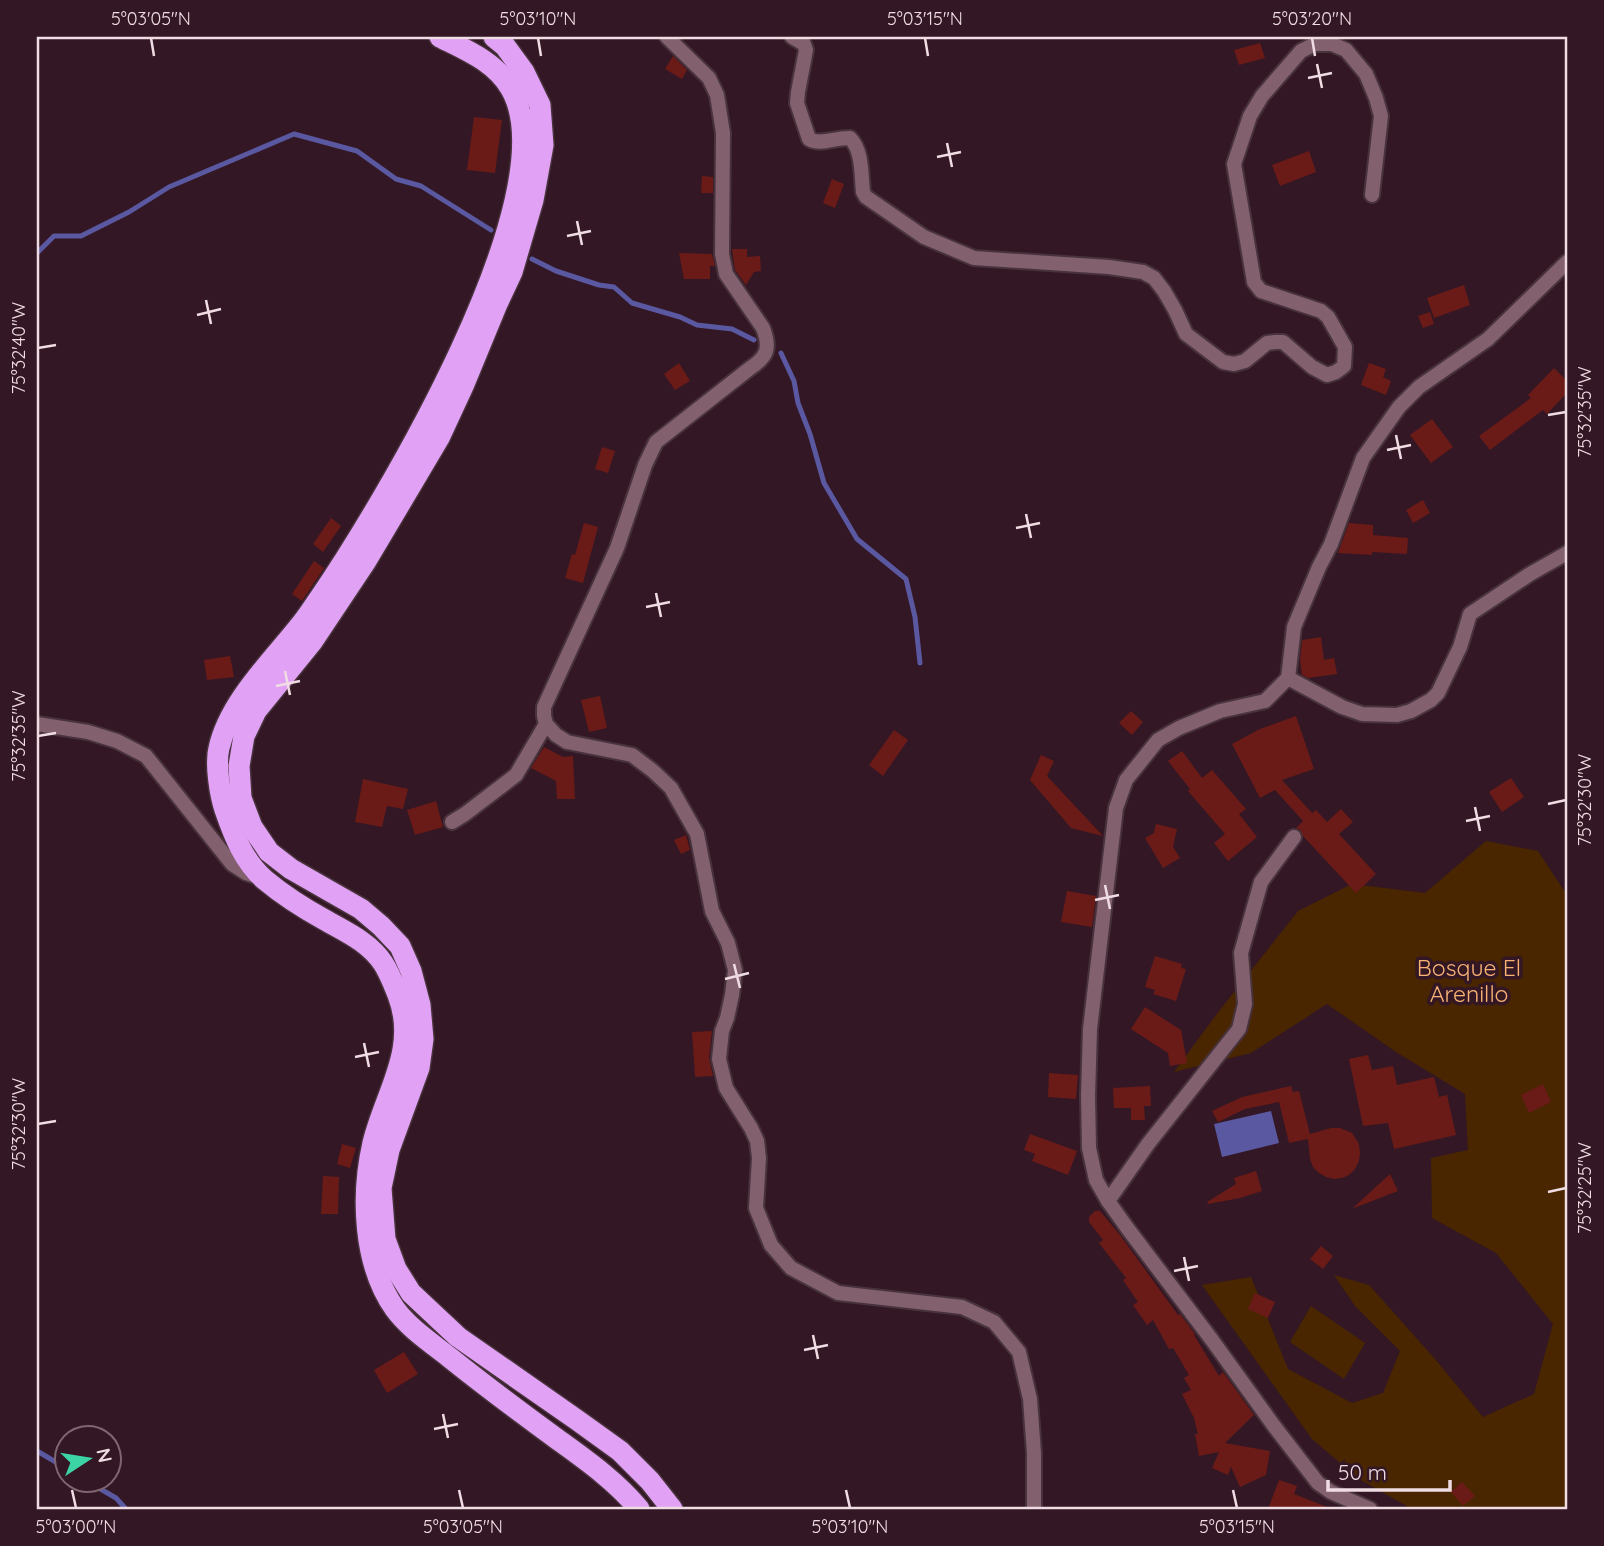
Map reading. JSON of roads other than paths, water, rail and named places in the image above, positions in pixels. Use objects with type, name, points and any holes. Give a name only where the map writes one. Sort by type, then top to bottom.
[{"type":"highway","points":[[440,37],[470,51],[495,68],[512,90],[522,117],[523,157],[513,209],[476,318],[403,465],[340,569],[301,625],[240,701],[227,727],[218,751],[222,802],[243,854],[263,878],[307,910],[369,947],[383,963],[401,1003],[404,1035],[402,1057],[397,1079],[373,1144],[367,1187],[367,1228],[373,1262],[397,1312],[419,1334],[475,1378],[611,1479],[639,1509]]},
{"type":"highway","points":[[494,37],[505,46],[524,72],[540,105],[543,145],[533,200],[512,272],[439,438],[366,561],[312,642],[256,711],[244,736],[239,766],[241,798],[252,827],[269,852],[291,869],[360,909],[382,926],[400,946],[411,971],[421,1005],[423,1039],[419,1068],[389,1150],[381,1188],[385,1239],[396,1269],[411,1293],[458,1337],[620,1451],[650,1481],[672,1509]]},
{"type":"street","points":[[667,37],[698,65],[709,78],[717,95],[723,133],[722,254],[726,274],[763,328],[768,348],[762,360],[656,442],[645,465],[617,548],[544,707],[544,716],[546,724],[567,742],[632,755],[671,788],[697,834],[712,911],[728,943],[735,970],[719,1059],[726,1088],[757,1140],[759,1158],[756,1208],[771,1244],[791,1268],[838,1293],[962,1307],[994,1322],[1019,1352],[1030,1399],[1034,1509]]},
{"type":"street","points":[[792,37],[804,44],[806,50],[797,103],[809,139],[818,143],[850,138],[859,155],[863,192],[866,197],[924,237],[974,258],[1109,267],[1143,272],[1154,278],[1164,290],[1186,334],[1223,362],[1234,364],[1245,361],[1267,343],[1283,342],[1312,367],[1327,375],[1344,366],[1345,347],[1328,317],[1321,311],[1261,291],[1254,282],[1234,164],[1250,116],[1262,96],[1301,51],[1315,44],[1332,44],[1346,50],[1366,75],[1376,98],[1381,116],[1372,195]]},
{"type":"street","points":[[1370,1509],[1331,1492],[1318,1483],[1128,1229],[1096,1180],[1089,1148],[1090,1029],[1116,808],[1126,780],[1158,740],[1220,711],[1265,701],[1287,678],[1294,627],[1331,544],[1363,458],[1370,447],[1399,407],[1419,387],[1488,339],[1567,262]]},
{"type":"street","points":[[1287,678],[1342,707],[1363,714],[1397,715],[1412,711],[1432,700],[1437,693],[1460,647],[1470,614],[1567,553]]},
{"type":"street","points":[[37,724],[88,732],[117,741],[146,756],[232,864],[246,873],[263,878]]},
{"type":"street","points":[[452,822],[516,775],[546,724]]},
{"type":"street","points":[[1108,1201],[1147,1144],[1239,1029],[1245,1004],[1241,953],[1261,882],[1294,837]]},
{"type":"waterway","points":[[37,253],[54,236],[81,236],[129,212],[169,187],[294,134],[357,151],[396,179],[421,186],[491,230]]},
{"type":"waterway","points":[[532,259],[556,271],[614,287],[632,303],[680,317],[697,325],[732,329],[754,340]]},
{"type":"waterway","points":[[781,353],[794,381],[798,403],[824,483],[857,539],[906,579],[915,617],[920,663]]},
{"type":"waterway","points":[[37,1451],[52,1460]]},
{"type":"waterway","points":[[109,1494],[126,1509]]},
{"type":"park label","name":"Bosque El Arenillo","points":[[1469,980]]}]
